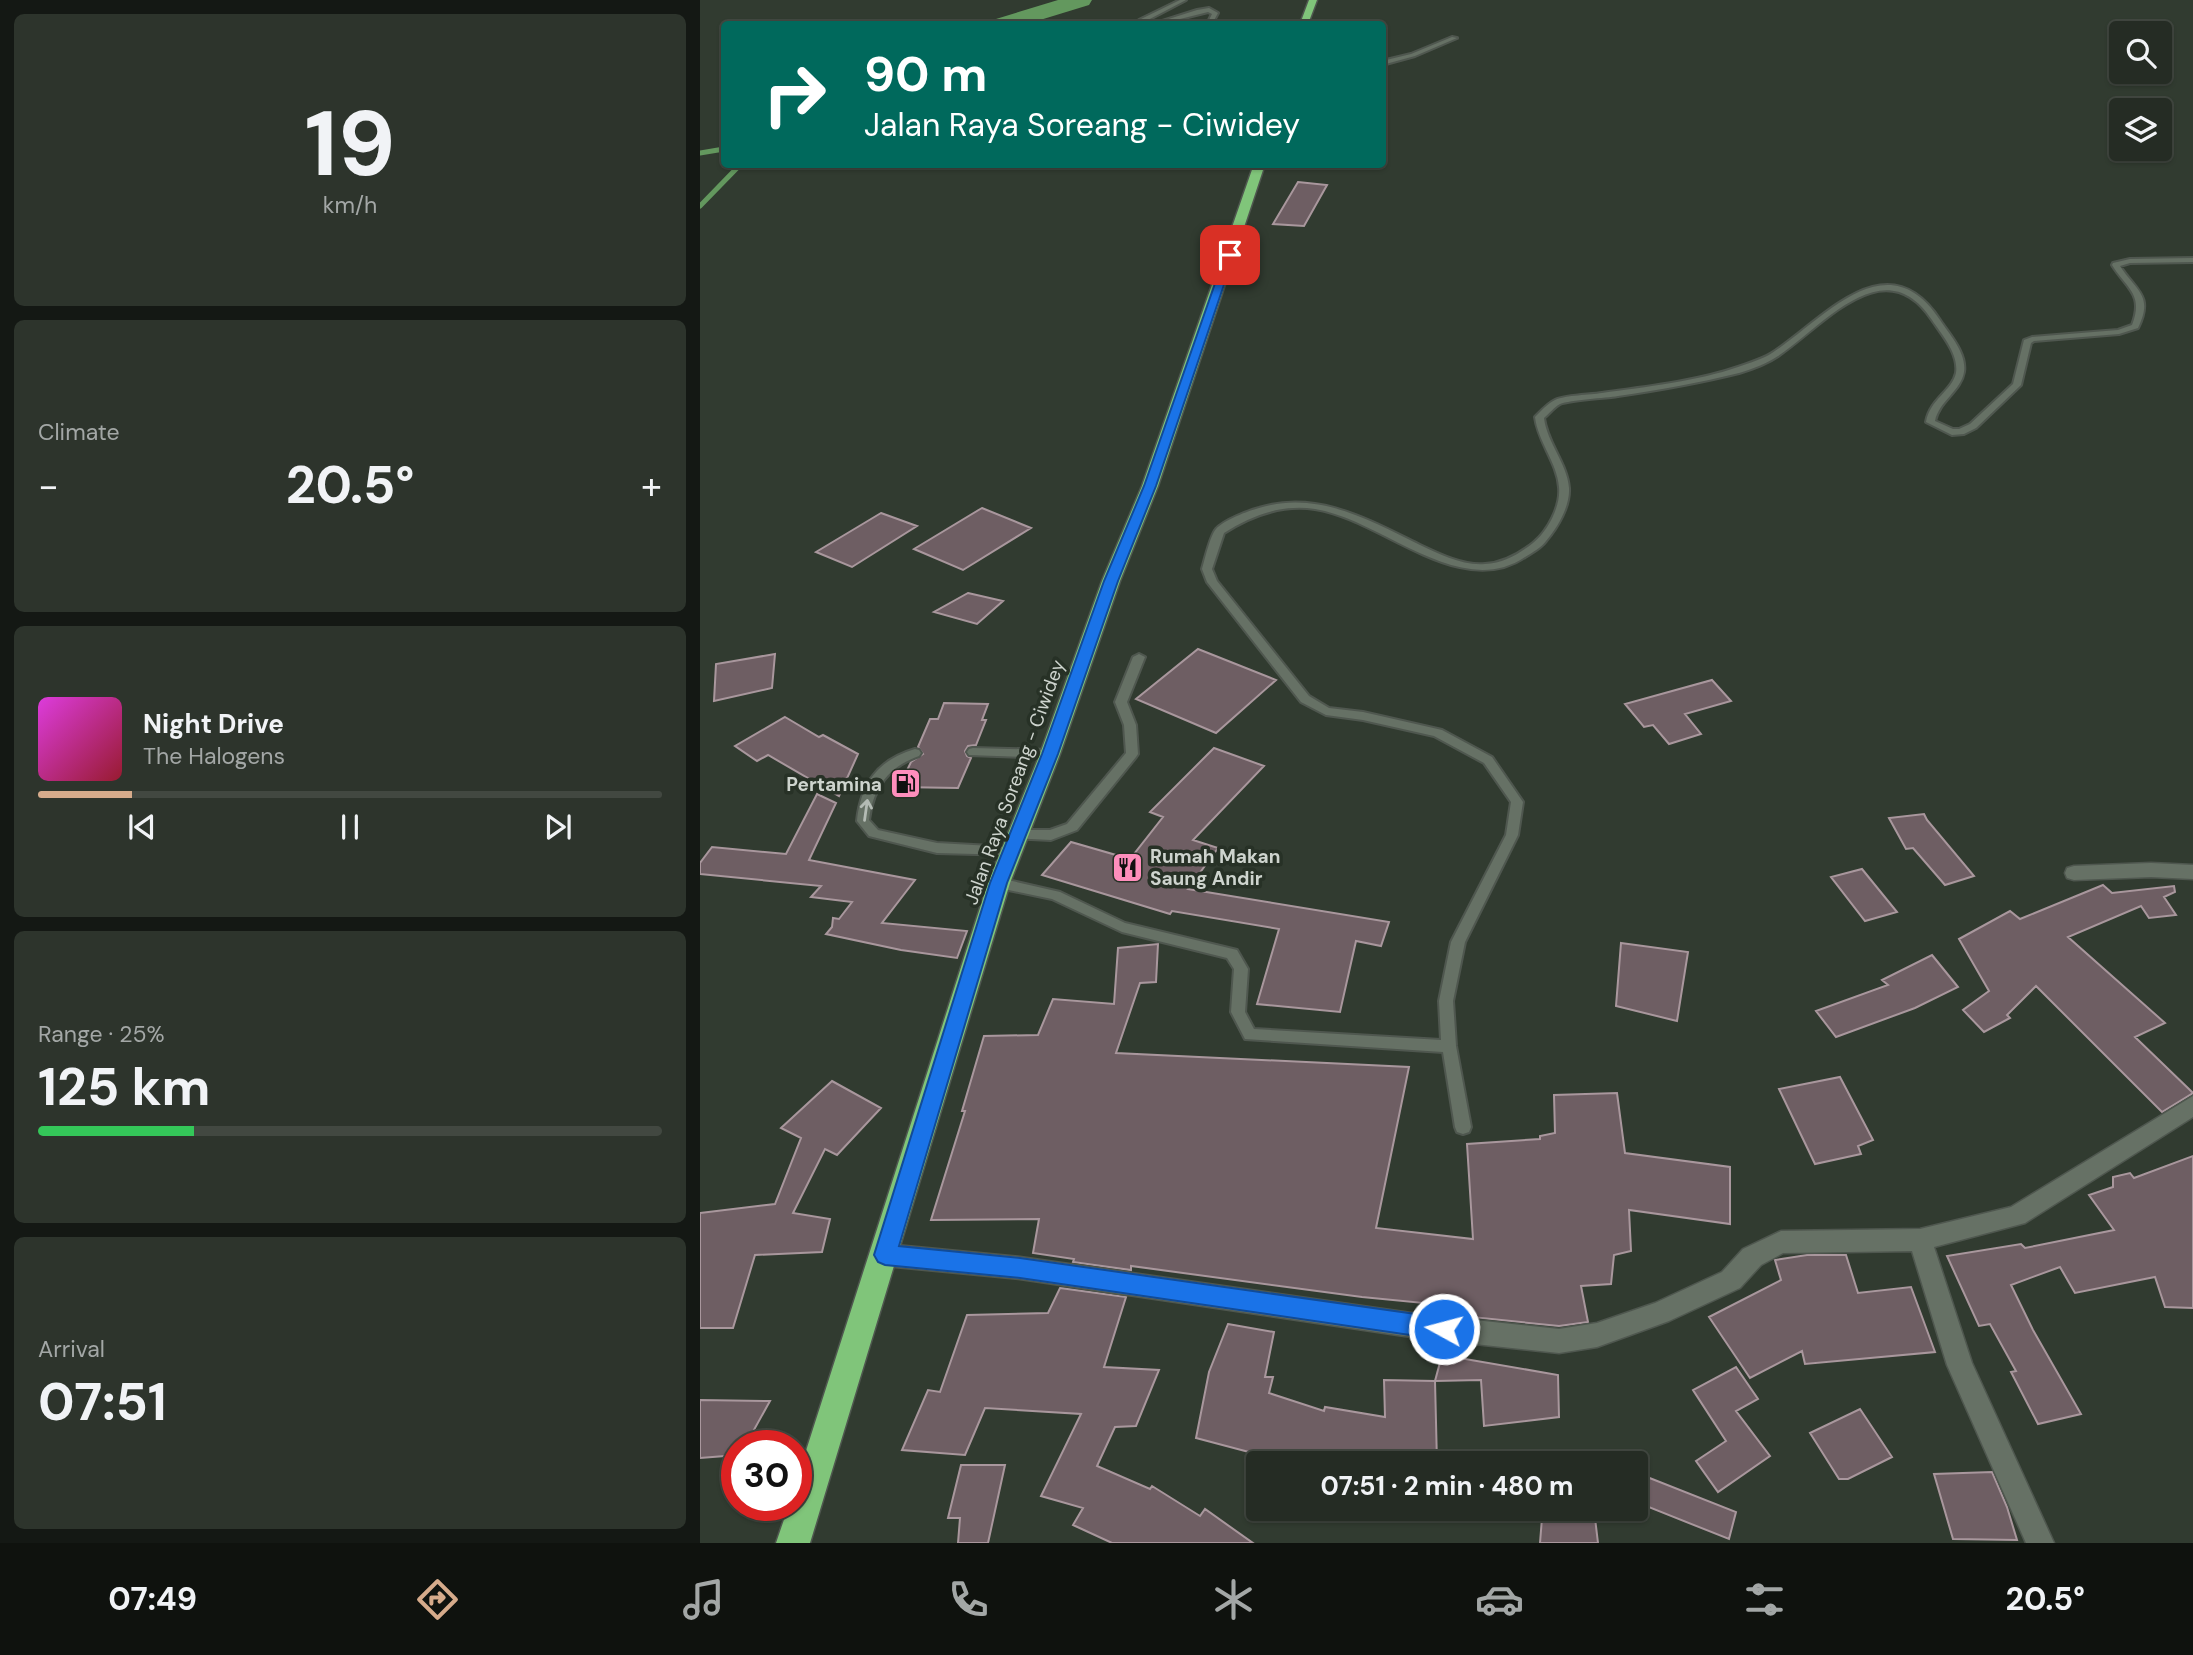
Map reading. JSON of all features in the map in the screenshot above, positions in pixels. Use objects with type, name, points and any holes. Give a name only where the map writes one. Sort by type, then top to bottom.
[{"type":"highway","points":[[1305,21],[1313,0]]},
{"type":"highway","name":"Jalan Raya Soreang - Ciwidey","points":[[793,1543],[999,883],[1050,754],[1111,581],[1150,486],[1258,168]]},
{"type":"street","points":[[2074,873],[2151,870],[2193,872]]},
{"type":"street","points":[[885,1255],[1020,1268],[1418,1326],[1559,1341],[1597,1335],[1660,1313],[1731,1280],[1752,1257],[1781,1242],[1920,1240],[2017,1216],[2193,1105]]},
{"type":"street","points":[[1920,1240],[1960,1365],[2040,1543]]},
{"type":"lane","points":[[1141,21],[1184,0]]},
{"type":"lane","points":[[1165,21],[1192,12],[1209,10],[1215,13],[1211,21]]},
{"type":"lane","points":[[1386,62],[1413,55],[1454,38]]},
{"type":"lane","points":[[1463,1126],[1449,1046],[1446,1001],[1458,942],[1512,835],[1517,802],[1488,760],[1438,733],[1326,710],[1305,699],[1212,582],[1207,569],[1220,531],[1247,513],[1275,506],[1318,506],[1358,519],[1446,561],[1469,567],[1509,562],[1530,553],[1544,539],[1557,517],[1564,488],[1539,417],[1558,402],[1664,387],[1739,370],[1773,356],[1852,296],[1866,290],[1894,287],[1918,295],[1930,307],[1960,359],[1959,376],[1931,409],[1930,422],[1952,432],[1961,432],[1973,426],[2017,385],[2027,342],[2032,338],[2119,332],[2135,326],[2139,318],[2139,296],[2136,287],[2116,265],[2130,261],[2193,260]]},
{"type":"lane","points":[[915,753],[891,763],[875,779],[864,806],[863,821],[874,833],[937,848],[1014,843],[1051,835],[1072,827],[1132,754],[1130,725],[1121,702],[1139,657]]},
{"type":"lane","points":[[973,752],[1050,754]]},
{"type":"lane","points":[[999,883],[1055,895],[1122,927],[1232,954],[1241,969],[1238,1012],[1250,1035],[1449,1046]]},
{"type":"building","points":[[1298,182],[1327,185],[1304,226],[1273,224]]},
{"type":"building","points":[[982,508],[1031,528],[963,570],[914,549]]},
{"type":"building","points":[[881,513],[917,526],[852,567],[816,552]]},
{"type":"building","points":[[968,593],[1003,601],[977,624],[934,612]]},
{"type":"building","points":[[1198,649],[1276,680],[1216,733],[1136,699]]},
{"type":"building","points":[[775,654],[772,688],[714,701],[716,664]]},
{"type":"building","points":[[1712,680],[1731,701],[1685,714],[1701,734],[1669,744],[1653,725],[1644,727],[1625,704]]},
{"type":"building","points":[[944,703],[988,704],[982,720],[986,720],[976,745],[968,746],[965,751],[971,758],[958,788],[899,787],[911,762],[923,754],[918,747],[930,719],[938,719]]},
{"type":"building","points":[[785,717],[819,737],[823,735],[858,754],[839,796],[768,755],[757,761],[735,746]]},
{"type":"building","points":[[1214,748],[1264,766],[1193,840],[1218,848],[1188,889],[1389,922],[1381,946],[1356,941],[1340,1012],[1257,1004],[1279,929],[1172,911],[1170,914],[1042,875],[1071,842],[1130,859],[1163,817],[1150,812]]},
{"type":"building","points":[[817,794],[836,803],[809,860],[915,880],[882,923],[967,931],[957,958],[901,950],[826,934],[832,927],[833,918],[839,919],[852,902],[811,897],[821,886],[700,874],[700,863],[712,847],[786,854]]},
{"type":"building","points":[[1924,814],[1974,876],[1945,885],[1913,848],[1906,849],[1889,818]]},
{"type":"building","points":[[1862,869],[1897,912],[1865,921],[1831,877]]},
{"type":"building","points":[[2103,885],[2112,893],[2174,886],[2175,892],[2164,897],[2176,915],[2149,918],[2141,906],[2068,937],[2165,1023],[2135,1037],[2193,1093],[2162,1112],[2036,986],[2007,1015],[2010,1018],[1984,1032],[1963,1010],[1989,991],[1959,939],[2010,911],[2020,919]]},
{"type":"building","points":[[1621,943],[1688,952],[1677,1021],[1616,1006]]},
{"type":"building","points":[[1158,944],[1156,982],[1140,983],[1116,1053],[1409,1067],[1376,1228],[1473,1239],[1467,1144],[1540,1139],[1540,1136],[1555,1133],[1554,1095],[1617,1093],[1625,1153],[1730,1167],[1730,1224],[1629,1210],[1631,1251],[1614,1255],[1611,1284],[1581,1286],[1588,1322],[1559,1326],[1452,1315],[1455,1306],[1362,1297],[1131,1266],[1131,1270],[1073,1262],[1074,1259],[1033,1253],[1039,1219],[931,1220],[965,1111],[962,1111],[984,1036],[1038,1035],[1053,999],[1114,1004],[1118,948]]},
{"type":"building","points":[[1932,955],[1958,987],[1915,1008],[1836,1037],[1816,1011],[1888,985],[1882,980]]},
{"type":"building","points":[[1840,1077],[1873,1140],[1858,1146],[1861,1154],[1815,1164],[1779,1089]]},
{"type":"building","points":[[832,1081],[881,1108],[837,1155],[825,1149],[793,1213],[830,1219],[822,1252],[755,1255],[733,1328],[700,1328],[700,1213],[775,1204],[801,1138],[781,1128]]},
{"type":"building","points":[[2193,1156],[2193,1308],[2165,1307],[2155,1277],[2075,1293],[2060,1267],[2011,1285],[2033,1330],[2081,1414],[2038,1424],[2011,1372],[2016,1371],[1990,1324],[1979,1326],[1947,1256],[2021,1244],[2025,1248],[2114,1230],[2089,1195],[2113,1187],[2113,1177],[2130,1173],[2134,1178]]},
{"type":"building","points":[[1807,1255],[1846,1255],[1858,1293],[1911,1287],[1935,1352],[1805,1364],[1802,1351],[1750,1378],[1709,1317],[1781,1280],[1775,1260]]},
{"type":"building","points":[[1060,1288],[1126,1297],[1104,1367],[1159,1370],[1136,1426],[1115,1427],[1097,1466],[1150,1489],[1152,1486],[1200,1516],[1205,1509],[1253,1543],[1112,1543],[1073,1525],[1083,1508],[1041,1496],[1081,1414],[985,1408],[965,1455],[902,1450],[928,1390],[940,1392],[967,1315],[1048,1313]]},
{"type":"building","points":[[1228,1324],[1274,1332],[1265,1377],[1273,1377],[1269,1393],[1324,1411],[1325,1407],[1385,1417],[1384,1380],[1435,1381],[1437,1451],[1246,1451],[1196,1438],[1209,1372]]},
{"type":"building","points":[[1442,1355],[1558,1375],[1559,1417],[1484,1426],[1481,1380],[1435,1381]]},
{"type":"building","points":[[1736,1367],[1758,1399],[1736,1411],[1770,1456],[1718,1492],[1696,1461],[1726,1441],[1693,1390]]},
{"type":"building","points":[[700,1400],[770,1401],[754,1430],[721,1430],[721,1456],[700,1458]]},
{"type":"building","points":[[1860,1409],[1892,1457],[1848,1479],[1839,1479],[1810,1433]]},
{"type":"building","points":[[961,1465],[1005,1465],[988,1543],[958,1543],[960,1518],[948,1518]]},
{"type":"building","points":[[1992,1472],[2017,1540],[1953,1539],[1934,1474]]},
{"type":"building","points":[[1648,1477],[1736,1512],[1729,1539],[1648,1507]]},
{"type":"building","points":[[1542,1521],[1595,1521],[1598,1543],[1540,1543]]},
{"type":"waterway","points":[[1014,21],[1081,0]]},
{"type":"waterway","points":[[700,153],[721,150]]},
{"type":"waterway","points":[[700,206],[737,168]]},
{"type":"place","name":"Pertamina","points":[[905,784]]},
{"type":"place","name":"Rumah Makan Saung Andir","points":[[1127,867]]},
{"type":"route","points":[[1230,255],[1150,486],[1111,581],[1050,754],[999,883],[885,1255],[1020,1268],[1444,1329]]}]
